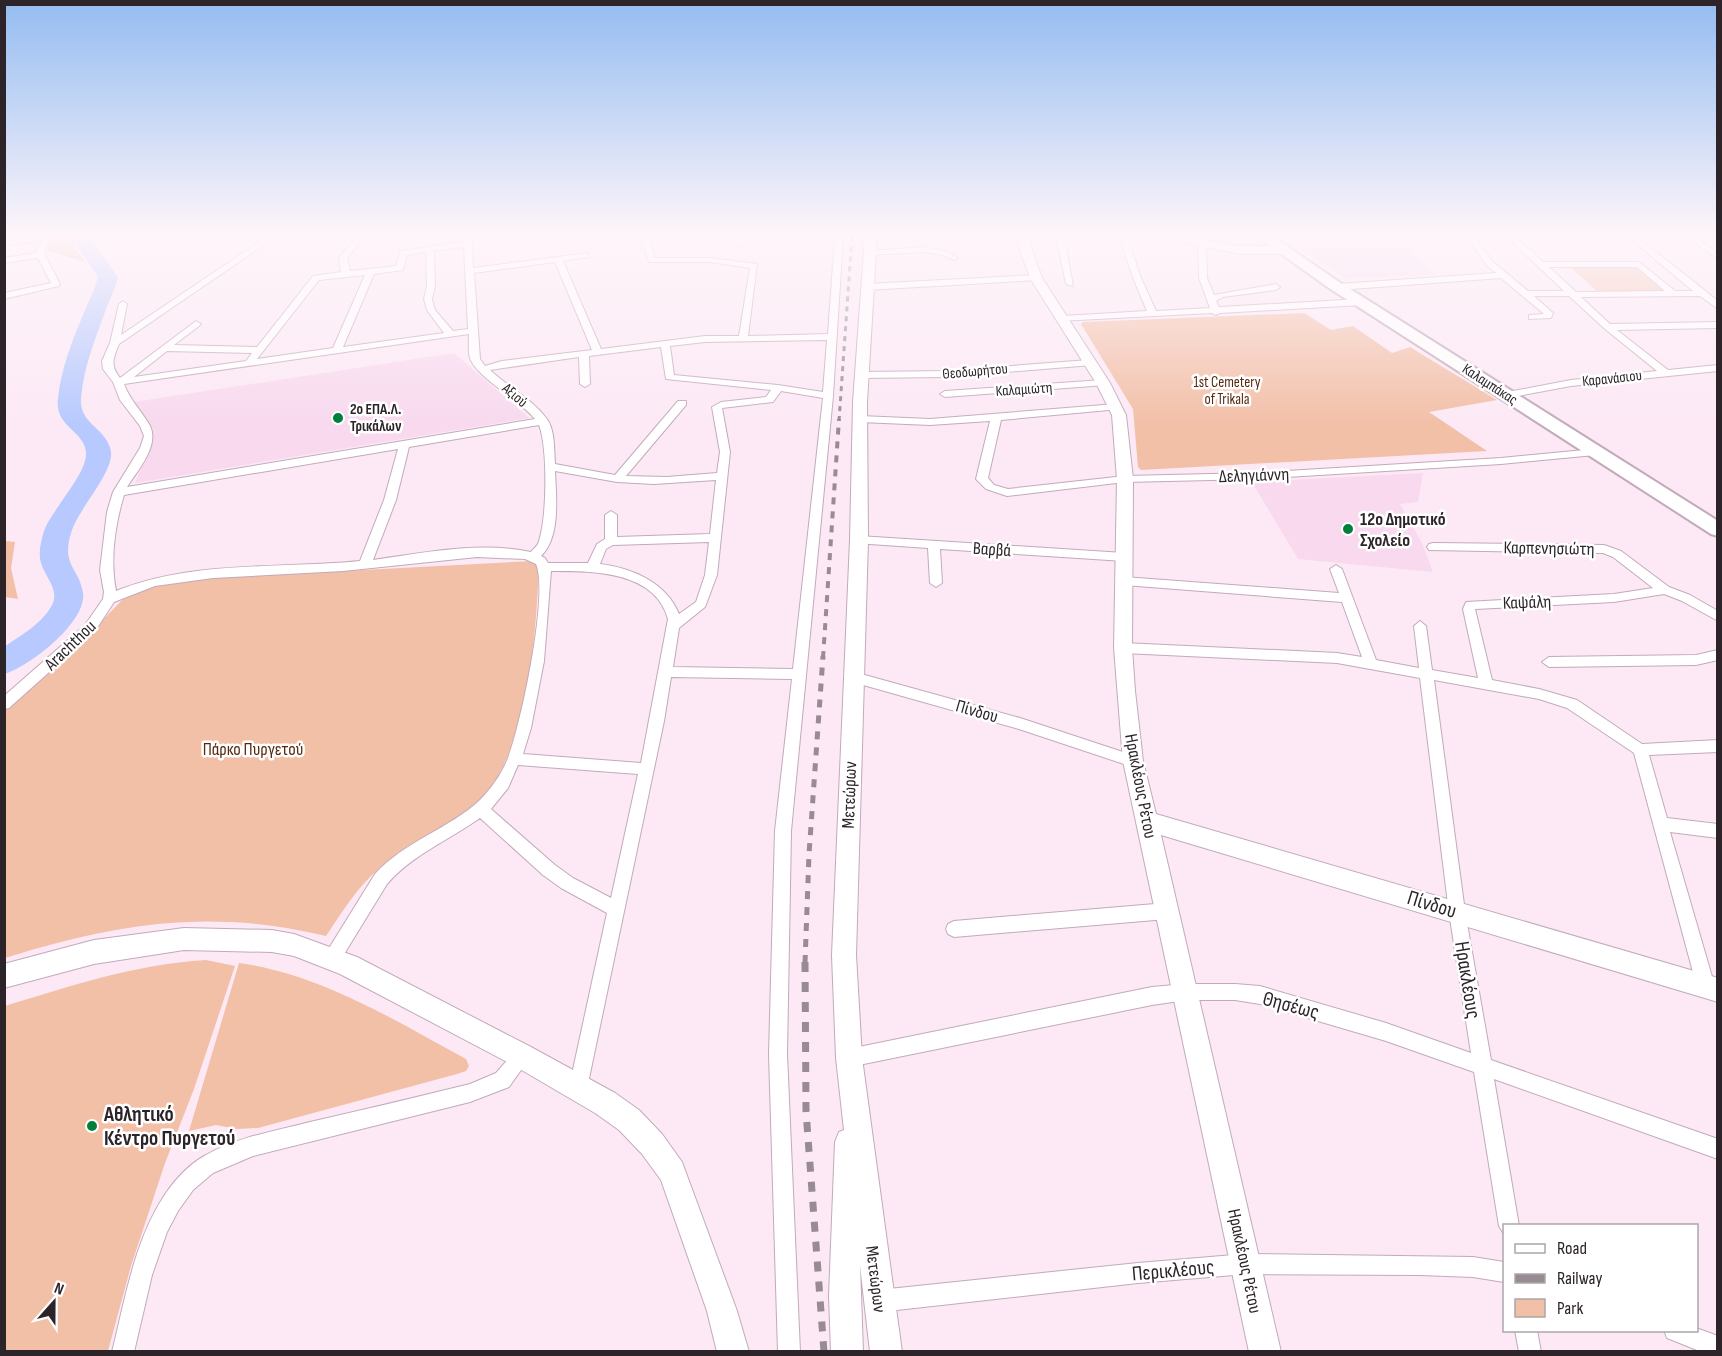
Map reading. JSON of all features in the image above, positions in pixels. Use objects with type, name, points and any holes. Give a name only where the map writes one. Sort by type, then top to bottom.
[{"type":"main road","name":"Καλαμπάκας","points":[[1357,299],[1718,530]]},
{"type":"street","points":[[115,344],[180,299]]},
{"type":"street","points":[[249,363],[299,299]]},
{"type":"street","points":[[337,351],[359,299]]},
{"type":"street","points":[[428,299],[431,310],[450,334]]},
{"type":"street","name":"Αξιού","points":[[472,299],[475,359],[543,422],[548,434],[548,529],[543,546],[533,556]]},
{"type":"street","points":[[575,299],[598,352]]},
{"type":"street","points":[[743,337],[749,299]]},
{"type":"street","points":[[789,1352],[781,1170],[778,986],[783,831],[828,396],[834,299]]},
{"type":"street","name":"Μετεώρων","points":[[866,299],[860,419],[859,540],[844,943],[850,1067],[886,1352]]},
{"type":"street","name":"Ηρακλέους Ρέτου","points":[[1049,299],[1102,383],[1119,415],[1125,478],[1123,648],[1133,760],[1264,1352]]},
{"type":"street","points":[[1146,299],[1153,314]]},
{"type":"street","points":[[1532,317],[1548,316],[1549,313],[1533,299]]},
{"type":"street","points":[[1577,299],[1665,373]]},
{"type":"street","points":[[1211,300],[1216,312]]},
{"type":"street","points":[[1062,319],[1361,302]]},
{"type":"street","points":[[123,304],[115,344],[107,361],[108,369],[120,381],[125,400],[140,416],[149,436],[145,448],[119,492],[109,534],[106,570],[109,599],[168,579],[477,554],[515,553],[533,556],[545,567],[544,611],[538,660],[514,759],[501,787],[481,808],[388,870],[332,958]]},
{"type":"street","points":[[120,381],[196,324]]},
{"type":"street","points":[[1608,327],[1718,325]]},
{"type":"street","points":[[120,381],[474,331]]},
{"type":"street","points":[[484,369],[665,344],[743,337],[831,337]]},
{"type":"street","points":[[665,344],[669,377],[778,388],[828,396]]},
{"type":"street","points":[[165,348],[257,350]]},
{"type":"street","points":[[584,354],[585,384]]},
{"type":"street","name":"Θεοδωρήτου","points":[[862,375],[946,374],[1089,363]]},
{"type":"street","name":"Καρανάσιου","points":[[1507,395],[1571,383],[1718,368]]},
{"type":"street","name":"Καλαμιώτη","points":[[945,394],[1102,383]]},
{"type":"street","points":[[674,625],[704,600],[711,575],[725,452],[717,407],[769,400],[778,388]]},
{"type":"street","points":[[617,478],[650,443],[682,403]]},
{"type":"street","points":[[860,419],[930,422],[1116,407]]},
{"type":"street","name":"Δεληγιάννη","points":[[996,418],[982,479],[990,487],[1007,494],[1125,478],[1255,476],[1501,461],[1595,452]]},
{"type":"street","points":[[119,492],[543,422]]},
{"type":"street","points":[[365,564],[390,500],[404,445]]},
{"type":"street","points":[[549,467],[617,478],[662,480],[721,476]]},
{"type":"street","points":[[611,515],[611,541]]},
{"type":"street","points":[[592,568],[601,547],[611,541],[715,538]]},
{"type":"street","name":"Βαρβά","points":[[859,540],[1124,557]]},
{"type":"street","points":[[934,546],[936,583]]},
{"type":"street","name":"Καρπενησιώτη","points":[[1433,547],[1604,549],[1617,554],[1665,590],[1686,598],[1718,617]]},
{"type":"street","points":[[545,567],[619,571],[644,581],[666,601],[673,614],[674,625],[646,769],[578,1088]]},
{"type":"street","points":[[1336,569],[1370,663]]},
{"type":"street","points":[[1124,581],[1346,598]]},
{"type":"street","name":"Καψάλη","points":[[1486,684],[1468,609],[1470,605],[1614,598],[1665,590]]},
{"type":"street","name":"Arachthou","points":[[4,704],[86,633],[104,610],[109,599]]},
{"type":"street","name":"Ηρακλέους","points":[[1420,626],[1457,912],[1509,1224]]},
{"type":"street","points":[[1123,648],[1336,658],[1561,699],[1593,716],[1640,750],[1712,989]]},
{"type":"street","points":[[1549,662],[1696,660],[1718,655]]},
{"type":"street","points":[[666,672],[798,674]]},
{"type":"street","name":"Πίνδου","points":[[854,677],[1009,721],[1133,760]]},
{"type":"street","points":[[1640,750],[1718,746]]},
{"type":"street","points":[[514,759],[646,769]]},
{"type":"street","points":[[481,808],[567,884],[615,909]]},
{"type":"street","name":"Πίνδου","points":[[1146,821],[1712,989]]},
{"type":"street","points":[[1662,824],[1718,831]]},
{"type":"street","points":[[954,929],[1167,911]]},
{"type":"street","points":[[4,976],[65,958],[163,940],[272,941],[294,945],[332,958],[522,1056],[629,1120],[652,1144],[672,1172],[722,1311],[733,1352]]},
{"type":"street","name":"Θησέως","points":[[850,1067],[1152,996],[1186,992],[1234,992],[1260,996],[1386,1032],[1718,1149]]},
{"type":"street","points":[[123,1352],[158,1225],[181,1191],[208,1165],[221,1157],[254,1146],[470,1093],[502,1080],[522,1056]]},
{"type":"street","points":[[847,1352],[844,1296],[850,1067]]},
{"type":"street","name":"Περικλέους","points":[[879,1301],[1138,1273],[1246,1264],[1420,1265],[1473,1267],[1503,1272]]},
{"type":"street","points":[[1526,1332],[1530,1352]]},
{"type":"street","points":[[1681,1332],[1718,1347]]},
{"type":"shaded area","name":"2ο ΕΠΑ.Λ. Τρικάλων","points":[[454,353],[529,418],[135,483],[152,439],[153,429],[134,402]]},
{"type":"shaded area","name":"12ο Δημοτικό Σχολείο","points":[[1423,473],[1418,502],[1400,504],[1422,543],[1433,572],[1298,559],[1252,482]]},
{"type":"green space","name":"1st Cemetery of Trikala","points":[[1304,313],[1331,330],[1353,326],[1392,353],[1410,347],[1497,400],[1429,412],[1487,451],[1141,470],[1138,467],[1133,409],[1081,324],[1083,322]]},
{"type":"green space","points":[[5,541],[15,542],[11,568],[18,599],[5,597]]},
{"type":"green space","name":"Πάρκο Πυργετού","points":[[533,561],[539,566],[538,594],[526,695],[506,760],[492,787],[463,816],[391,860],[372,875],[326,936],[284,927],[243,923],[203,921],[164,923],[86,936],[5,958],[5,709],[58,666],[125,597],[142,588],[192,579]]},
{"type":"green space","name":"Αθλητικό Κέντρο Πυργετού","points":[[206,960],[235,966],[131,1266],[108,1351],[5,1351],[5,1006],[128,971]]},
{"type":"green space","points":[[239,963],[299,977],[356,1000],[466,1059],[469,1066],[466,1071],[457,1074],[258,1128],[237,1129],[216,1125],[189,1131]]},
{"type":"waterway","points":[[4,663],[35,641],[57,621],[69,600],[68,590],[55,563],[55,543],[62,521],[98,461],[96,443],[71,415],[69,398],[80,351],[100,299]]},
{"type":"railway","points":[[839,421],[848,299]]},
{"type":"railway","points":[[823,658],[839,419]]},
{"type":"railway","points":[[805,963],[809,854],[823,656]]},
{"type":"railway","points":[[805,963],[806,1111],[824,1352]]},
{"type":"place","name":"2ο ΕΠΑ.Λ. Τρικάλων","points":[[338,418]]},
{"type":"place","name":"12ο Δημοτικό Σχολείο","points":[[1348,529]]},
{"type":"place","name":"Αθλητικό Κέντρο Πυργετού","points":[[92,1126]]}]
